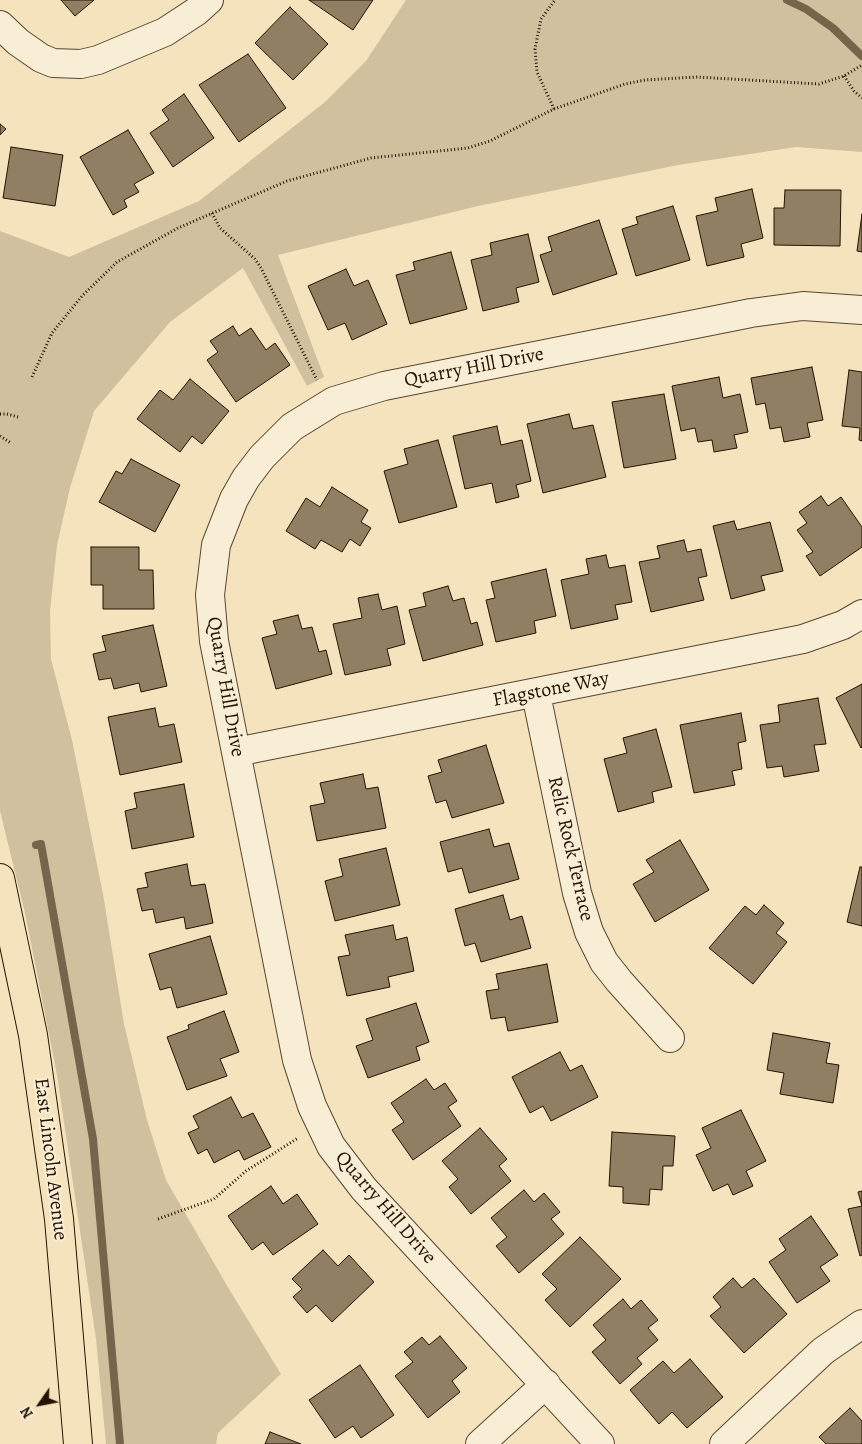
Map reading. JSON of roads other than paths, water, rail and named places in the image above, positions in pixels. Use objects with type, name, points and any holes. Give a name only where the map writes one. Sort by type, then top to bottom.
[{"type":"main road","name":"East Lincoln Avenue","points":[[0,878],[34,1034],[59,1219],[78,1444]]},
{"type":"street","points":[[0,25],[18,42],[41,58],[53,63],[81,64],[98,60],[165,32],[197,11],[209,0]]},
{"type":"street","name":"Quarry Hill Drive","points":[[600,1444],[364,1189],[346,1167],[321,1128],[297,1060],[211,618],[212,567],[216,545],[234,499],[246,478],[276,443],[298,423],[334,401],[384,386],[777,309],[826,306],[862,310]]},
{"type":"street","name":"Flagstone Way","points":[[236,752],[536,694],[803,639],[843,625],[862,614]]},
{"type":"street","name":"Relic Rock Terrace","points":[[536,694],[577,894],[589,932],[604,962],[670,1038]]},
{"type":"street","points":[[724,1444],[823,1351],[862,1324]]},
{"type":"street","points":[[480,1444],[546,1384]]},
{"type":"waterway","points":[[787,0],[806,9],[833,28],[862,56]]},
{"type":"waterway","points":[[36,845],[41,844],[93,1139],[120,1444]]}]
